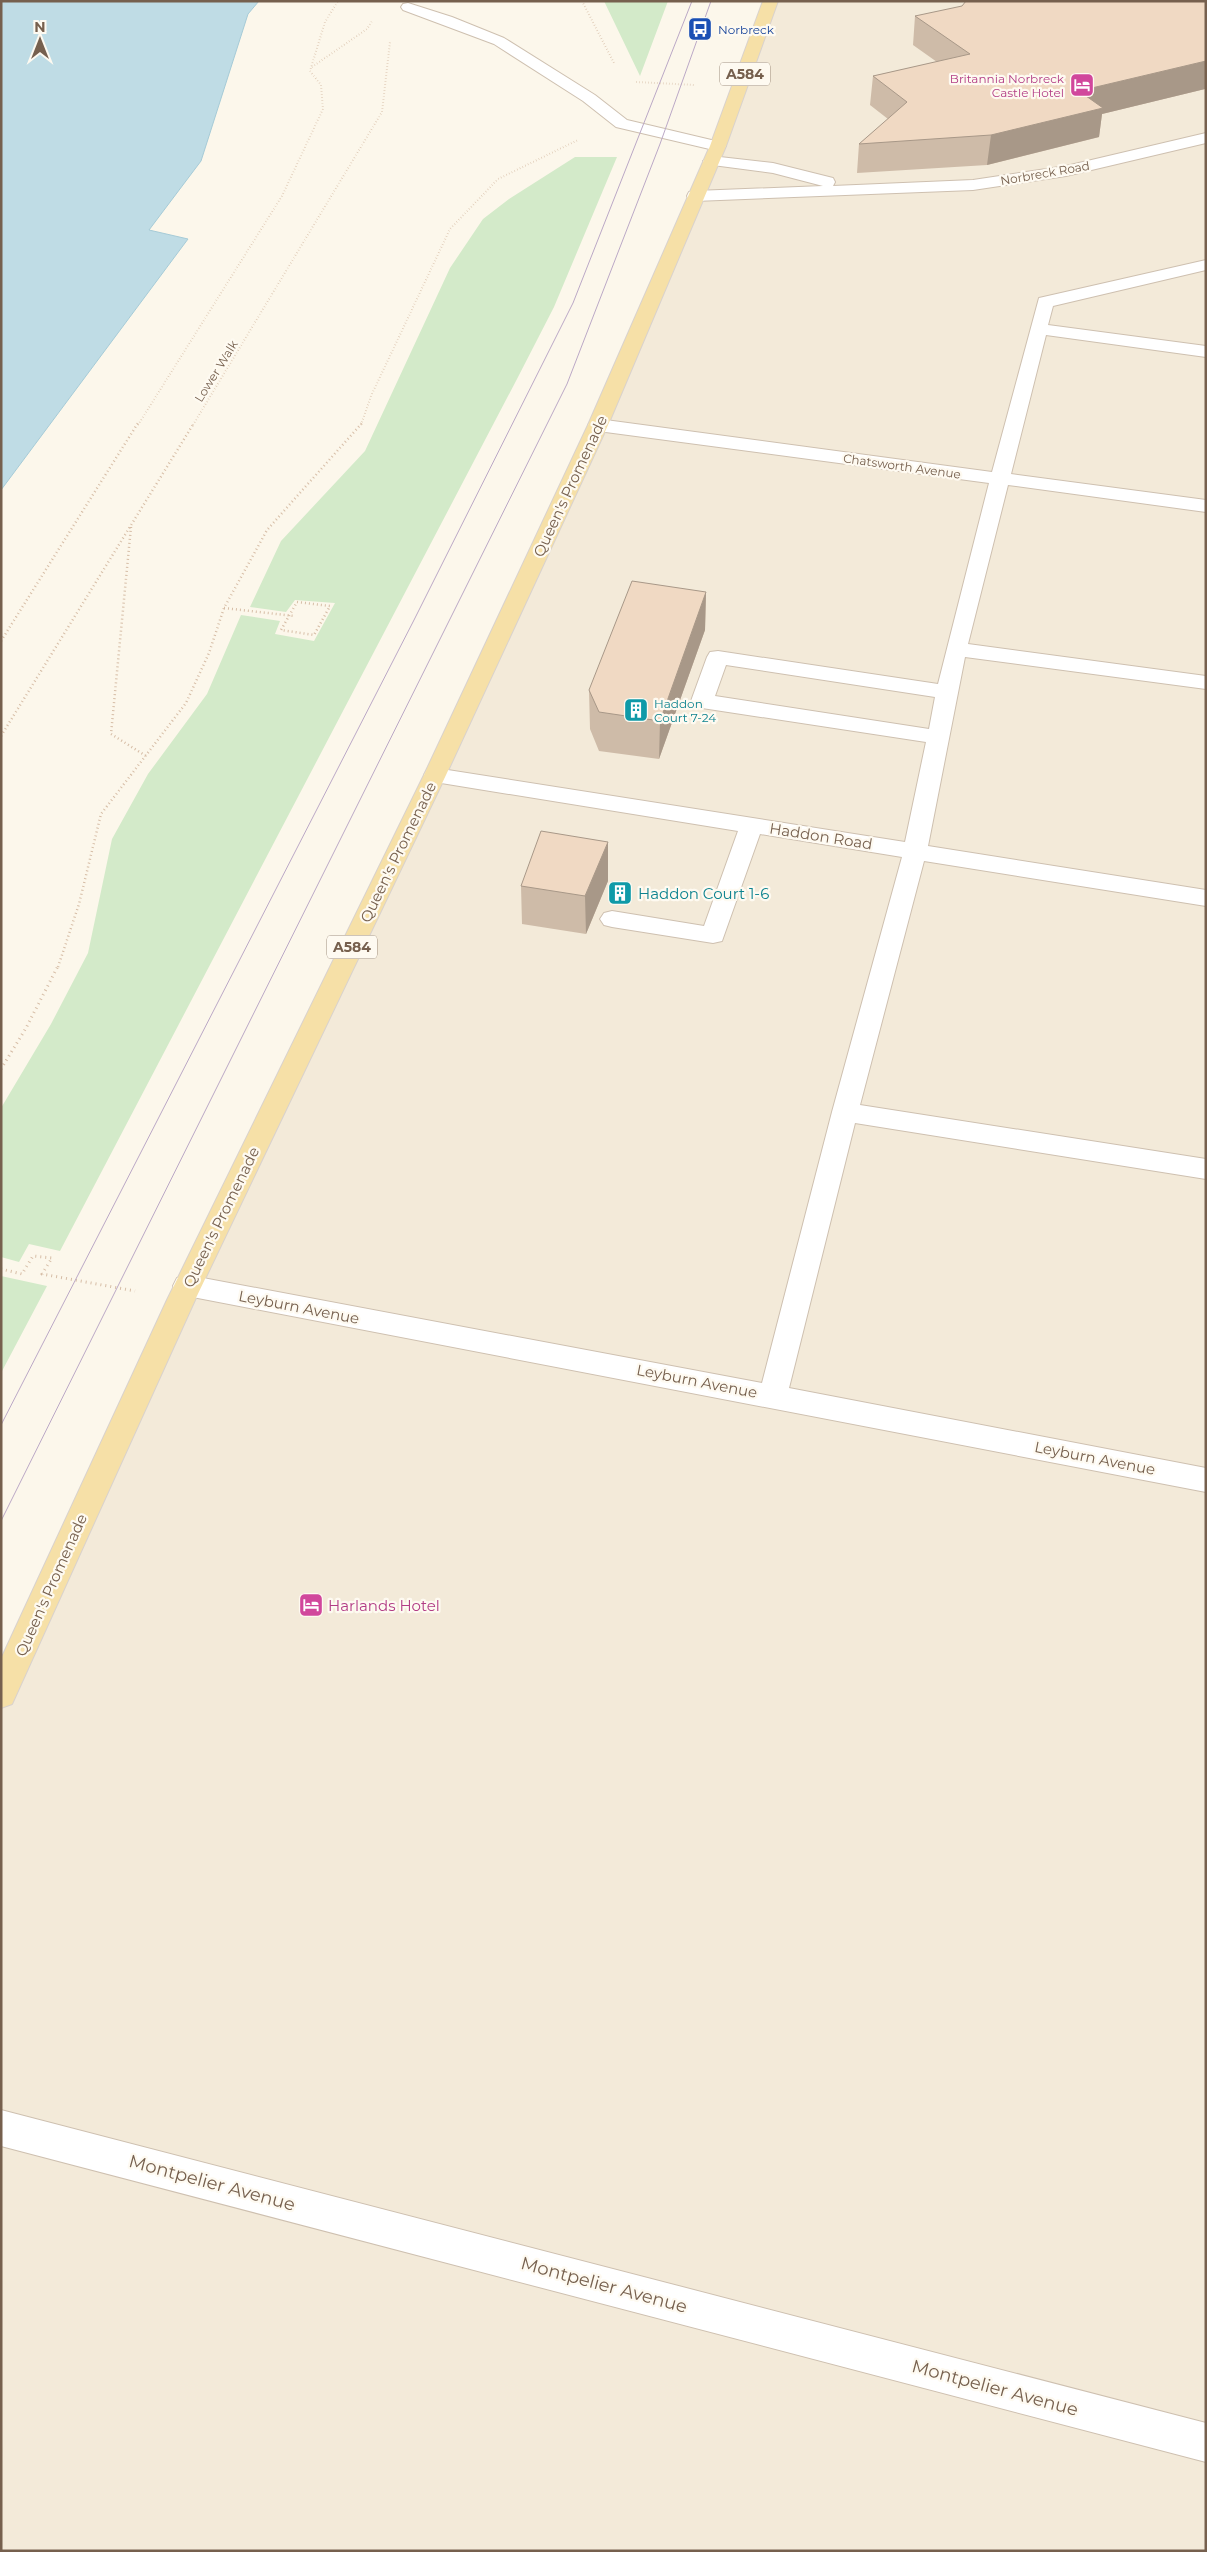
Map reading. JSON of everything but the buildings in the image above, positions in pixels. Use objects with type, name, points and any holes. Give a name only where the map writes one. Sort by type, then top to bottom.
[{"type":"main road","name":"Queen's Promenade","points":[[1,1694],[184,1293],[435,775],[598,425],[714,154],[772,1]]},
{"type":"street","points":[[408,7],[500,41],[589,98],[622,124]]},
{"type":"street","name":"Norbreck Road","points":[[622,124],[714,154],[831,183],[883,189]]},
{"type":"street","name":"Norbreck Road","points":[[695,196],[883,189],[935,189],[982,184],[1066,171],[1206,138]]},
{"type":"street","points":[[773,1396],[845,1112],[915,852],[956,649],[1045,302],[1206,265]]},
{"type":"street","points":[[1038,329],[1206,352]]},
{"type":"street","name":"Chatsworth Avenue","points":[[598,425],[1206,506]]},
{"type":"street","points":[[956,649],[1206,683]]},
{"type":"street","points":[[939,737],[702,701],[718,657],[948,692]]},
{"type":"street","name":"Haddon Road","points":[[435,775],[1206,898]]},
{"type":"street","points":[[612,919],[713,935],[752,825]]},
{"type":"street","points":[[845,1112],[1206,1169]]},
{"type":"street","name":"Leyburn Avenue","points":[[184,1293],[773,1396],[1206,1480]]},
{"type":"street","name":"Montpelier Avenue","points":[[1,2128],[1206,2443]]},
{"type":"path","points":[[1,641],[282,196],[322,109],[322,85],[310,71],[325,22],[338,1]]},
{"type":"path","points":[[1,1069],[26,1028],[62,959],[79,904],[101,814],[186,703],[209,653],[224,608],[267,530],[362,423],[371,396],[450,229],[498,179],[594,131],[622,124],[634,107],[623,81],[582,1]]},
{"type":"path","name":"Lower Walk","points":[[1,736],[131,526],[382,112],[390,42],[408,7]]},
{"type":"path","points":[[312,67],[367,29],[372,21]]},
{"type":"path","points":[[623,81],[698,86]]},
{"type":"path","points":[[131,526],[111,734],[146,756]]},
{"type":"path","points":[[297,602],[330,606],[314,635],[281,630],[288,616],[297,602]]},
{"type":"path","points":[[224,608],[294,616]]},
{"type":"path","points":[[1,1269],[22,1274],[33,1256],[52,1258],[42,1274],[117,1286],[133,1291],[184,1293]]},
{"type":"shaded area","points":[[771,1],[1206,1],[1206,2551],[1,2551],[1,1694],[598,425]]},
{"type":"green space","points":[[604,1],[668,1],[640,76]]},
{"type":"green space","points":[[575,157],[617,157],[554,307],[517,379],[60,1251],[29,1244],[19,1262],[1,1257],[1,1108],[51,1024],[88,953],[112,839],[148,774],[207,694],[241,615],[280,621],[275,634],[314,641],[335,603],[295,600],[286,612],[250,607],[281,541],[365,451],[450,268],[483,219],[509,199]]},
{"type":"green space","points":[[1,1276],[47,1286],[1,1373]]},
{"type":"water","points":[[1,1],[259,1],[248,14],[201,161],[149,230],[188,239],[1,490]]},
{"type":"tram line","points":[[1,1425],[414,620],[573,303],[692,1]]},
{"type":"tram line","points":[[1,1521],[567,384],[660,144],[711,1]]},
{"type":"place","name":"Norbreck","points":[[700,29]]},
{"type":"place","name":"Britannia Norbreck Castle Hotel","points":[[1082,85]]},
{"type":"place","name":"Haddon Court 7-24","points":[[636,710]]},
{"type":"place","name":"Haddon Court 1-6","points":[[620,893]]},
{"type":"place","name":"Harlands Hotel","points":[[311,1605]]}]
